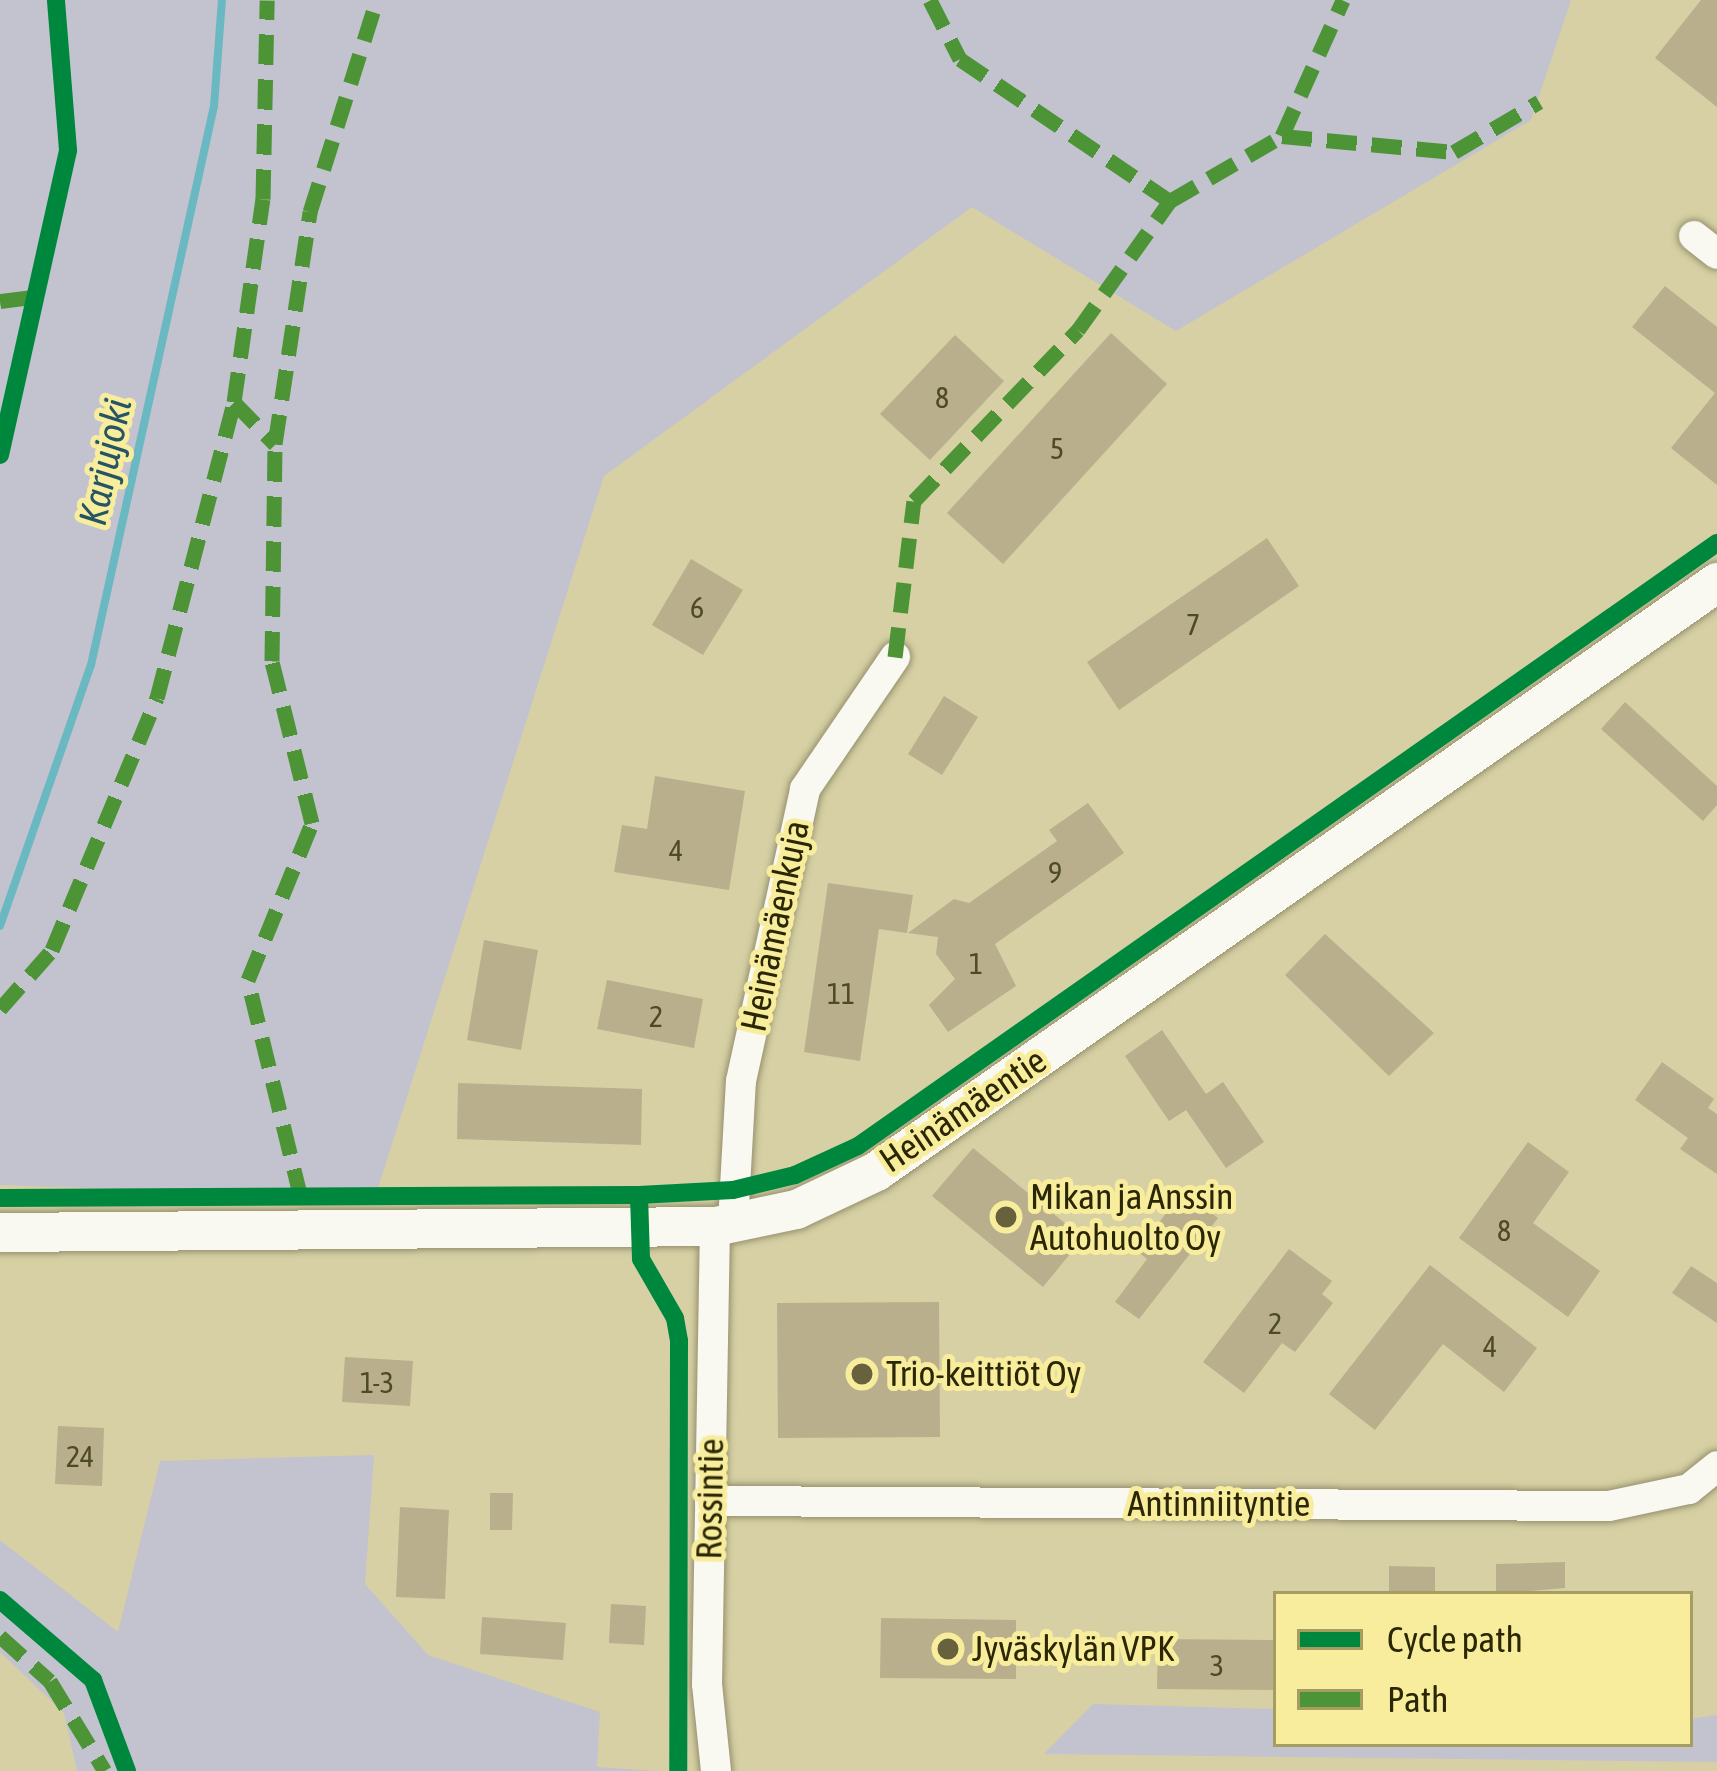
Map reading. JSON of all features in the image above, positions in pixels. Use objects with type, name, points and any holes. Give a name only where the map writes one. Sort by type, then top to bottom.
[{"type":"street","name":"Heinämäentie","points":[[0,1232],[724,1225],[796,1208],[876,1171],[1717,581]]},
{"type":"street","name":"Heinämäenkuja","points":[[724,1225],[741,1081],[806,789],[896,656]]},
{"type":"street","name":"Rossintie","points":[[716,1771],[706,1684],[724,1225]]},
{"type":"street","name":"Antinniityntie","points":[[710,1501],[1609,1506],[1689,1489],[1717,1466]]},
{"type":"shaded area","points":[[0,0],[1571,0],[1531,120],[1176,331],[972,207],[604,476],[378,1188],[179,1191],[0,1185]]},
{"type":"shaded area","points":[[374,1455],[365,1584],[428,1655],[600,1712],[597,1767],[656,1771],[77,1771],[64,1713],[0,1652],[0,1540],[118,1632],[160,1461]]},
{"type":"shaded area","points":[[1093,1704],[1273,1709],[1273,1747],[1693,1747],[1693,1719],[1717,1715],[1717,1762],[1044,1754]]},
{"type":"building","points":[[1701,0],[1717,0],[1717,107],[1655,58]]},
{"type":"building","points":[[1665,286],[1717,327],[1717,485],[1671,448],[1715,393],[1632,327]]},
{"type":"building","points":[[1111,333],[1167,384],[1003,564],[947,513]]},
{"type":"building","points":[[955,335],[1004,381],[930,460],[880,414]]},
{"type":"building","points":[[1267,538],[1299,586],[1119,710],[1087,662]]},
{"type":"building","points":[[691,559],[743,590],[703,655],[652,625]]},
{"type":"building","points":[[944,696],[978,717],[942,775],[908,754]]},
{"type":"building","points":[[1625,702],[1717,786],[1717,805],[1703,821],[1601,729]]},
{"type":"building","points":[[655,776],[745,791],[729,890],[614,872],[622,825],[647,829]]},
{"type":"building","points":[[1088,803],[1124,853],[995,944],[1016,986],[948,1032],[929,1005],[955,979],[936,954],[938,937],[908,933],[954,899],[969,903],[1057,841],[1049,830]]},
{"type":"building","points":[[828,883],[913,895],[907,933],[879,929],[860,1061],[804,1052]]},
{"type":"building","points":[[1325,934],[1434,1033],[1389,1076],[1285,975]]},
{"type":"building","points":[[484,940],[538,950],[521,1050],[467,1040]]},
{"type":"building","points":[[607,980],[703,999],[694,1048],[597,1029]]},
{"type":"building","points":[[1162,1030],[1206,1094],[1223,1082],[1264,1142],[1226,1168],[1186,1110],[1169,1121],[1125,1056]]},
{"type":"building","points":[[1662,1062],[1714,1099],[1708,1108],[1717,1114],[1717,1174],[1680,1149],[1688,1138],[1635,1100]]},
{"type":"building","points":[[458,1083],[642,1089],[641,1145],[457,1139]]},
{"type":"building","points":[[1528,1142],[1569,1172],[1533,1223],[1600,1271],[1568,1317],[1459,1238]]},
{"type":"building","points":[[973,1148],[1083,1238],[1043,1287],[932,1196]]},
{"type":"building","points":[[1183,1191],[1218,1218],[1139,1319],[1115,1302],[1147,1259],[1137,1251]]},
{"type":"building","points":[[1289,1249],[1332,1281],[1322,1294],[1333,1303],[1295,1352],[1282,1343],[1244,1393],[1203,1362]]},
{"type":"building","points":[[1430,1265],[1537,1348],[1504,1392],[1443,1344],[1375,1430],[1329,1394]]},
{"type":"building","points":[[1691,1266],[1717,1283],[1717,1323],[1672,1293]]},
{"type":"building","points":[[939,1302],[940,1437],[778,1438],[777,1303]]},
{"type":"building","points":[[345,1357],[413,1361],[410,1406],[342,1402]]},
{"type":"building","points":[[58,1426],[104,1428],[102,1486],[55,1484]]},
{"type":"building","points":[[490,1493],[513,1493],[512,1530],[490,1530]]},
{"type":"building","points":[[400,1507],[449,1510],[445,1599],[396,1597]]},
{"type":"building","points":[[1565,1562],[1565,1588],[1496,1591],[1496,1564]]},
{"type":"building","points":[[1389,1566],[1435,1567],[1435,1591],[1389,1591]]},
{"type":"building","points":[[611,1604],[646,1606],[644,1645],[609,1643]]},
{"type":"building","points":[[482,1617],[566,1623],[563,1660],[480,1654]]},
{"type":"building","name":"Jyväskylän VPK","points":[[881,1618],[1016,1620],[1016,1679],[880,1678]]},
{"type":"building","points":[[1158,1639],[1273,1640],[1273,1690],[1157,1689]]},
{"type":"waterway","name":"Karjujoki","points":[[0,926],[91,665],[214,106],[222,0]]},
{"type":"marked path","points":[[0,1009],[52,950],[157,698],[234,402],[263,199],[267,0]]},
{"type":"marked path","points":[[301,1198],[248,980],[312,823],[272,661],[275,444],[310,212],[377,0]]},
{"type":"marked path","points":[[930,0],[960,59],[1170,201]]},
{"type":"marked path","points":[[895,657],[914,501],[1078,330],[1170,201],[1282,136],[1343,0]]},
{"type":"marked path","points":[[1282,136],[1454,152],[1539,102]]},
{"type":"marked path","points":[[0,301],[38,296]]},
{"type":"marked path","points":[[234,402],[275,444]]},
{"type":"marked path","points":[[0,1636],[50,1681],[105,1771]]},
{"type":"cycle path","points":[[0,455],[68,150],[56,0]]},
{"type":"cycle path","points":[[0,1198],[639,1195],[733,1190],[795,1175],[858,1146],[1717,543]]},
{"type":"cycle path","points":[[639,1195],[641,1259],[675,1318],[679,1341],[678,1771]]},
{"type":"cycle path","points":[[0,1600],[93,1680],[127,1771]]},
{"type":"place","name":"Mikan ja Anssin Autohuolto Oy","points":[[1006,1217]]},
{"type":"place","name":"Trio-keittiöt Oy","points":[[862,1374]]},
{"type":"place","name":"Jyväskylän VPK","points":[[948,1649]]}]
